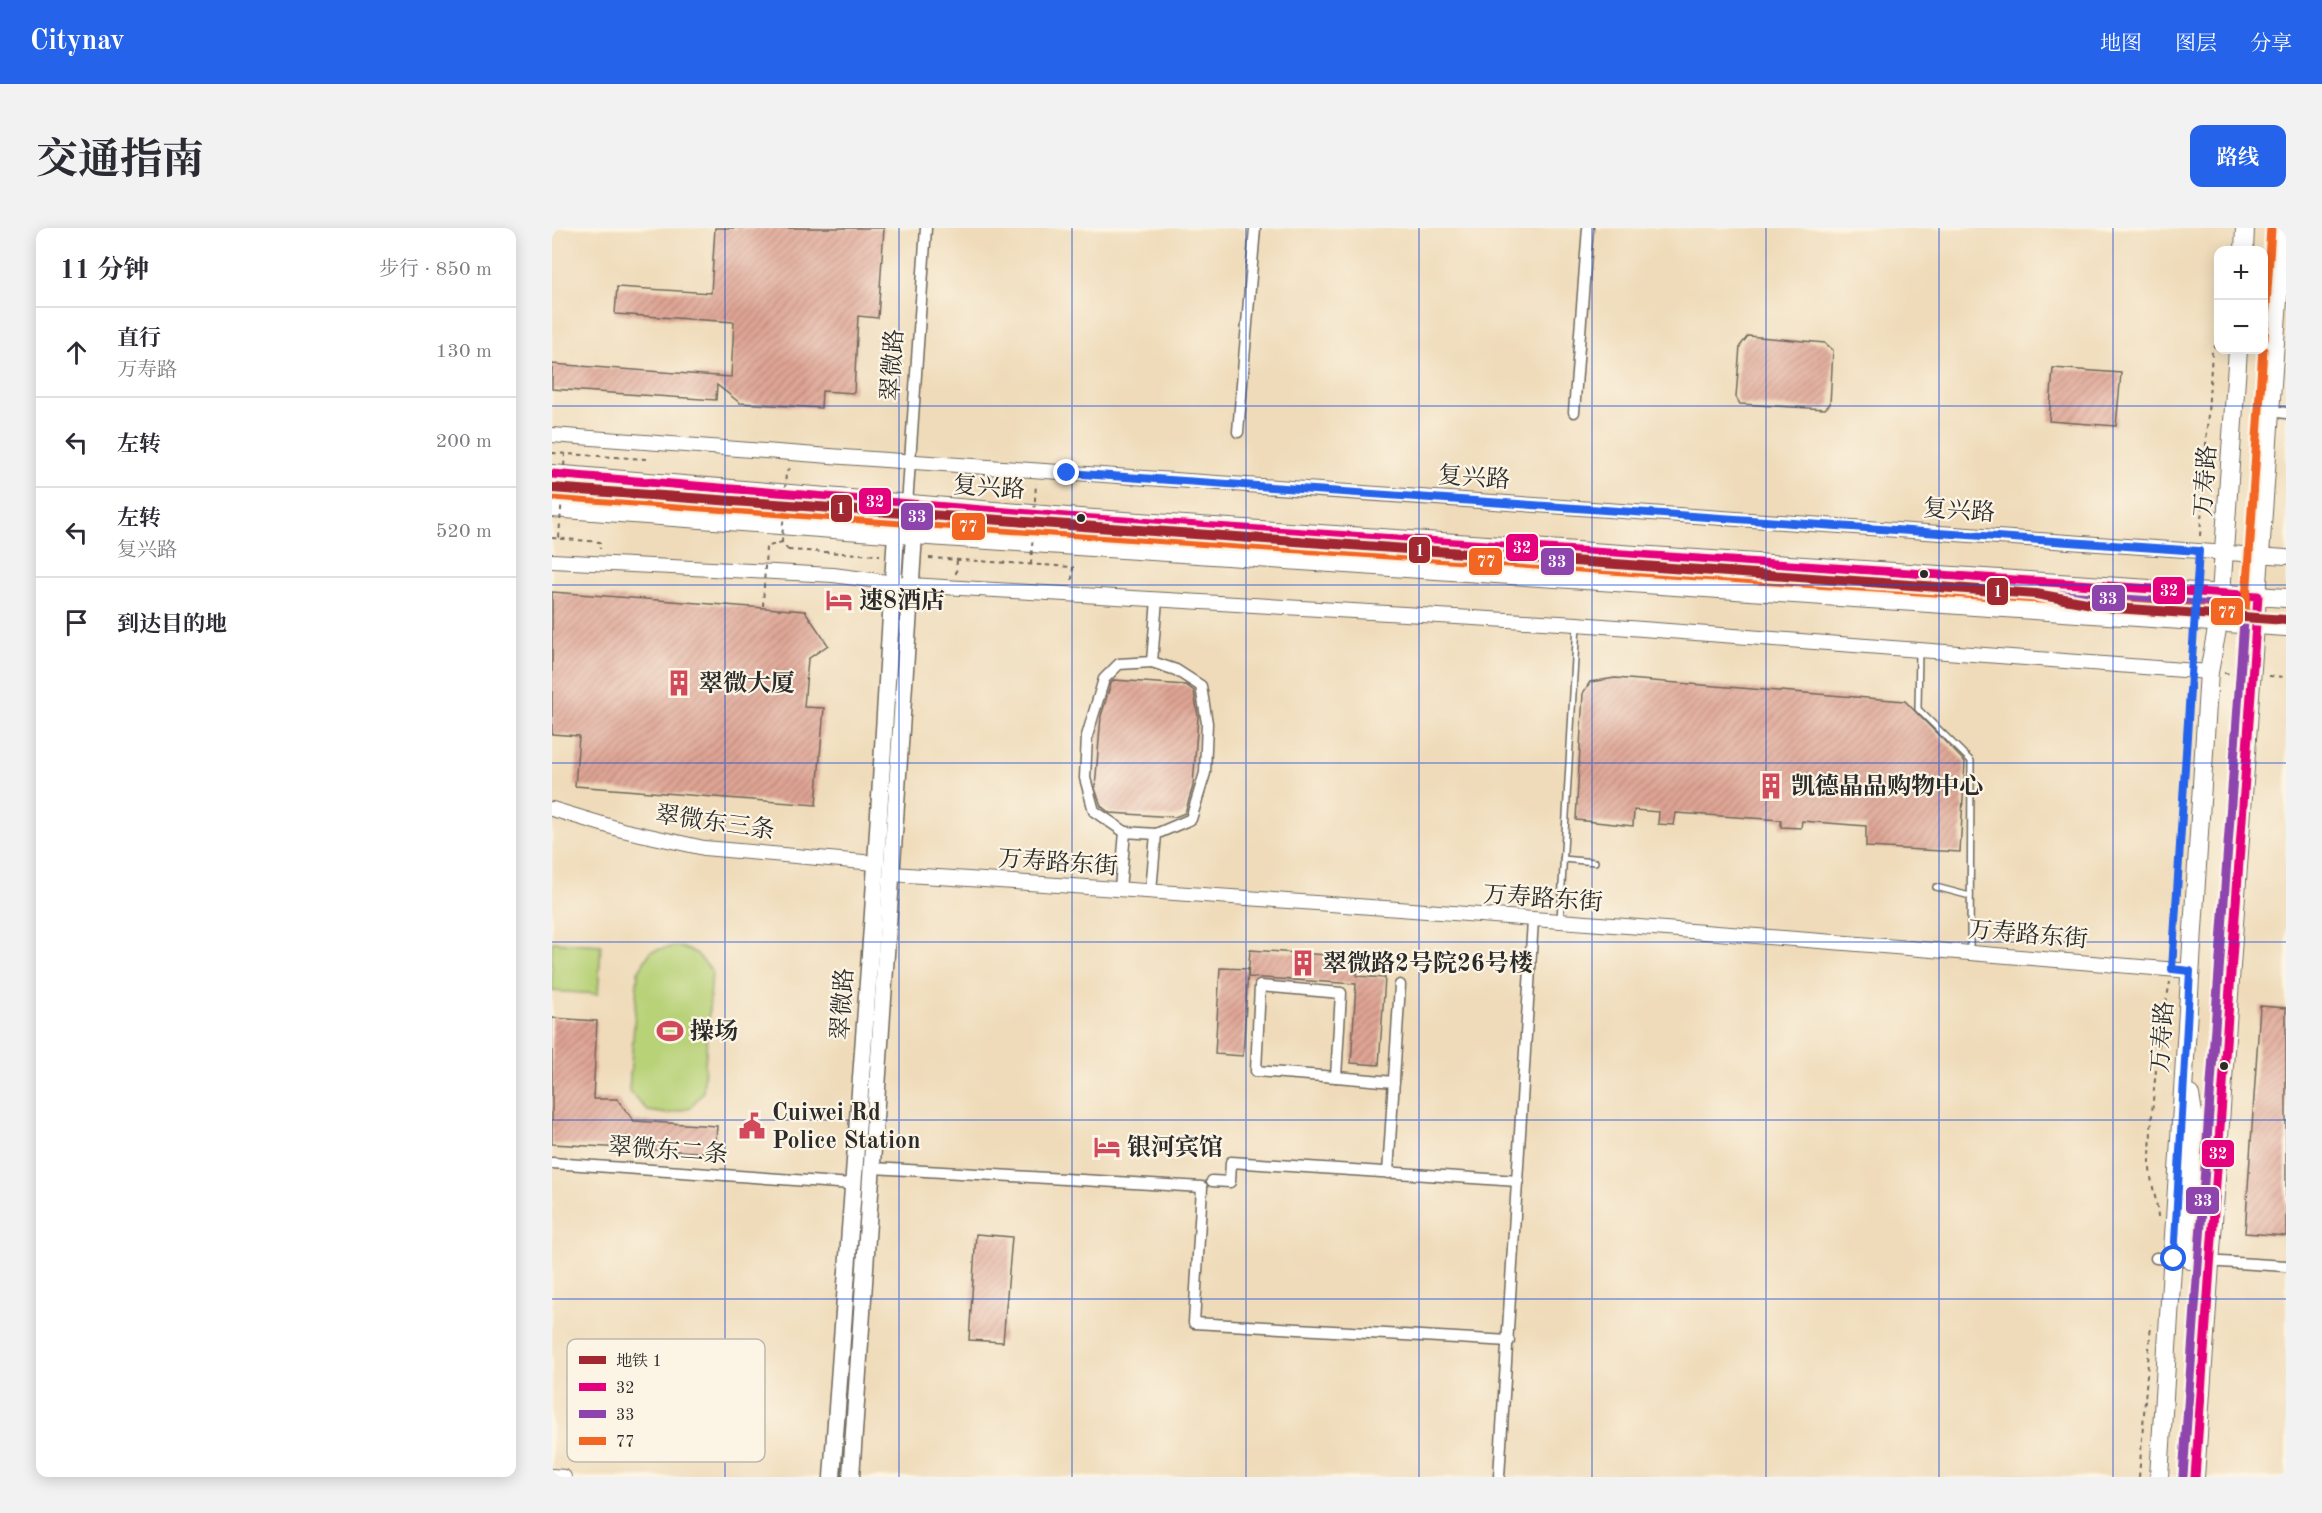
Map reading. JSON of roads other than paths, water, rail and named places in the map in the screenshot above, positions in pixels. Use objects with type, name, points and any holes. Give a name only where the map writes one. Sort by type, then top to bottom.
[{"type":"main road","points":[[2244,246],[2245,228]]},
{"type":"main road","points":[[2195,1477],[2212,1262],[2260,555],[2278,412],[2283,228]]},
{"type":"main road","name":"万寿路","points":[[2173,1259],[2197,1138],[2184,1061],[2181,970],[2209,672],[2221,594],[2238,354]]},
{"type":"main road","name":"复兴路","points":[[552,474],[907,505],[2286,598]]},
{"type":"main road","points":[[552,508],[2286,627]]},
{"type":"main road","name":"翠微路","points":[[832,1477],[894,556],[905,534]]},
{"type":"main road","name":"翠微路","points":[[851,1477],[912,556],[905,534]]},
{"type":"main road","points":[[2159,1477],[2173,1259]]},
{"type":"street","name":"翠微路","points":[[907,505],[926,228]]},
{"type":"street","points":[[1238,432],[1255,228]]},
{"type":"street","points":[[1574,412],[1588,228]]},
{"type":"street","name":"复兴路","points":[[552,435],[910,462],[2286,557]]},
{"type":"street","points":[[552,561],[833,575],[910,585],[1577,624],[2209,672]]},
{"type":"street","points":[[1152,662],[1157,599]]},
{"type":"street","points":[[1152,662],[1176,670],[1201,686],[1207,723],[1205,773],[1191,819],[1156,834],[1125,832],[1094,811],[1085,778],[1087,736],[1104,679],[1119,664],[1152,662]]},
{"type":"street","name":"翠微东三条","points":[[552,809],[622,830],[704,848],[875,863]]},
{"type":"street","points":[[1120,889],[1125,832]]},
{"type":"street","points":[[1151,891],[1156,834]]},
{"type":"street","name":"万寿路东街","points":[[892,874],[1970,951],[2181,970]]},
{"type":"street","points":[[1499,1477],[1533,920]]},
{"type":"street","points":[[1388,1173],[1400,985]]},
{"type":"street","points":[[1336,1077],[1341,993],[1260,986],[1256,1071],[1394,1082]]},
{"type":"street","points":[[1212,1181],[1230,1182],[1231,1162],[1518,1181]]},
{"type":"street","name":"翠微东二条","points":[[552,1163],[852,1184]]},
{"type":"street","points":[[873,1168],[1202,1187],[1194,1323],[1509,1341]]},
{"type":"street","points":[[2173,1259],[2286,1266]]},
{"type":"street","points":[[552,1476],[564,1477]]},
{"type":"lane","points":[[1560,922],[1577,624]]},
{"type":"lane","points":[[1919,650],[1918,709],[1971,761],[1970,951]]},
{"type":"lane","points":[[1563,859],[1595,862]]},
{"type":"lane","points":[[1936,887],[1970,896]]},
{"type":"metro line","name":"1","points":[[552,488],[2036,594],[2115,608],[2286,620]]},
{"type":"place","name":"速8酒店","points":[[839,600]]},
{"type":"place","name":"翠微大厦","points":[[679,683]]},
{"type":"place","name":"凯德晶品购物中心","points":[[1771,786]]},
{"type":"place","name":"翠微路2号院26号楼","points":[[1303,963]]},
{"type":"place","name":"操场","points":[[670,1031]]},
{"type":"place","name":"Cuiwei Rd Police Station","points":[[752,1126]]},
{"type":"place","name":"银河宾馆","points":[[1107,1147]]}]
